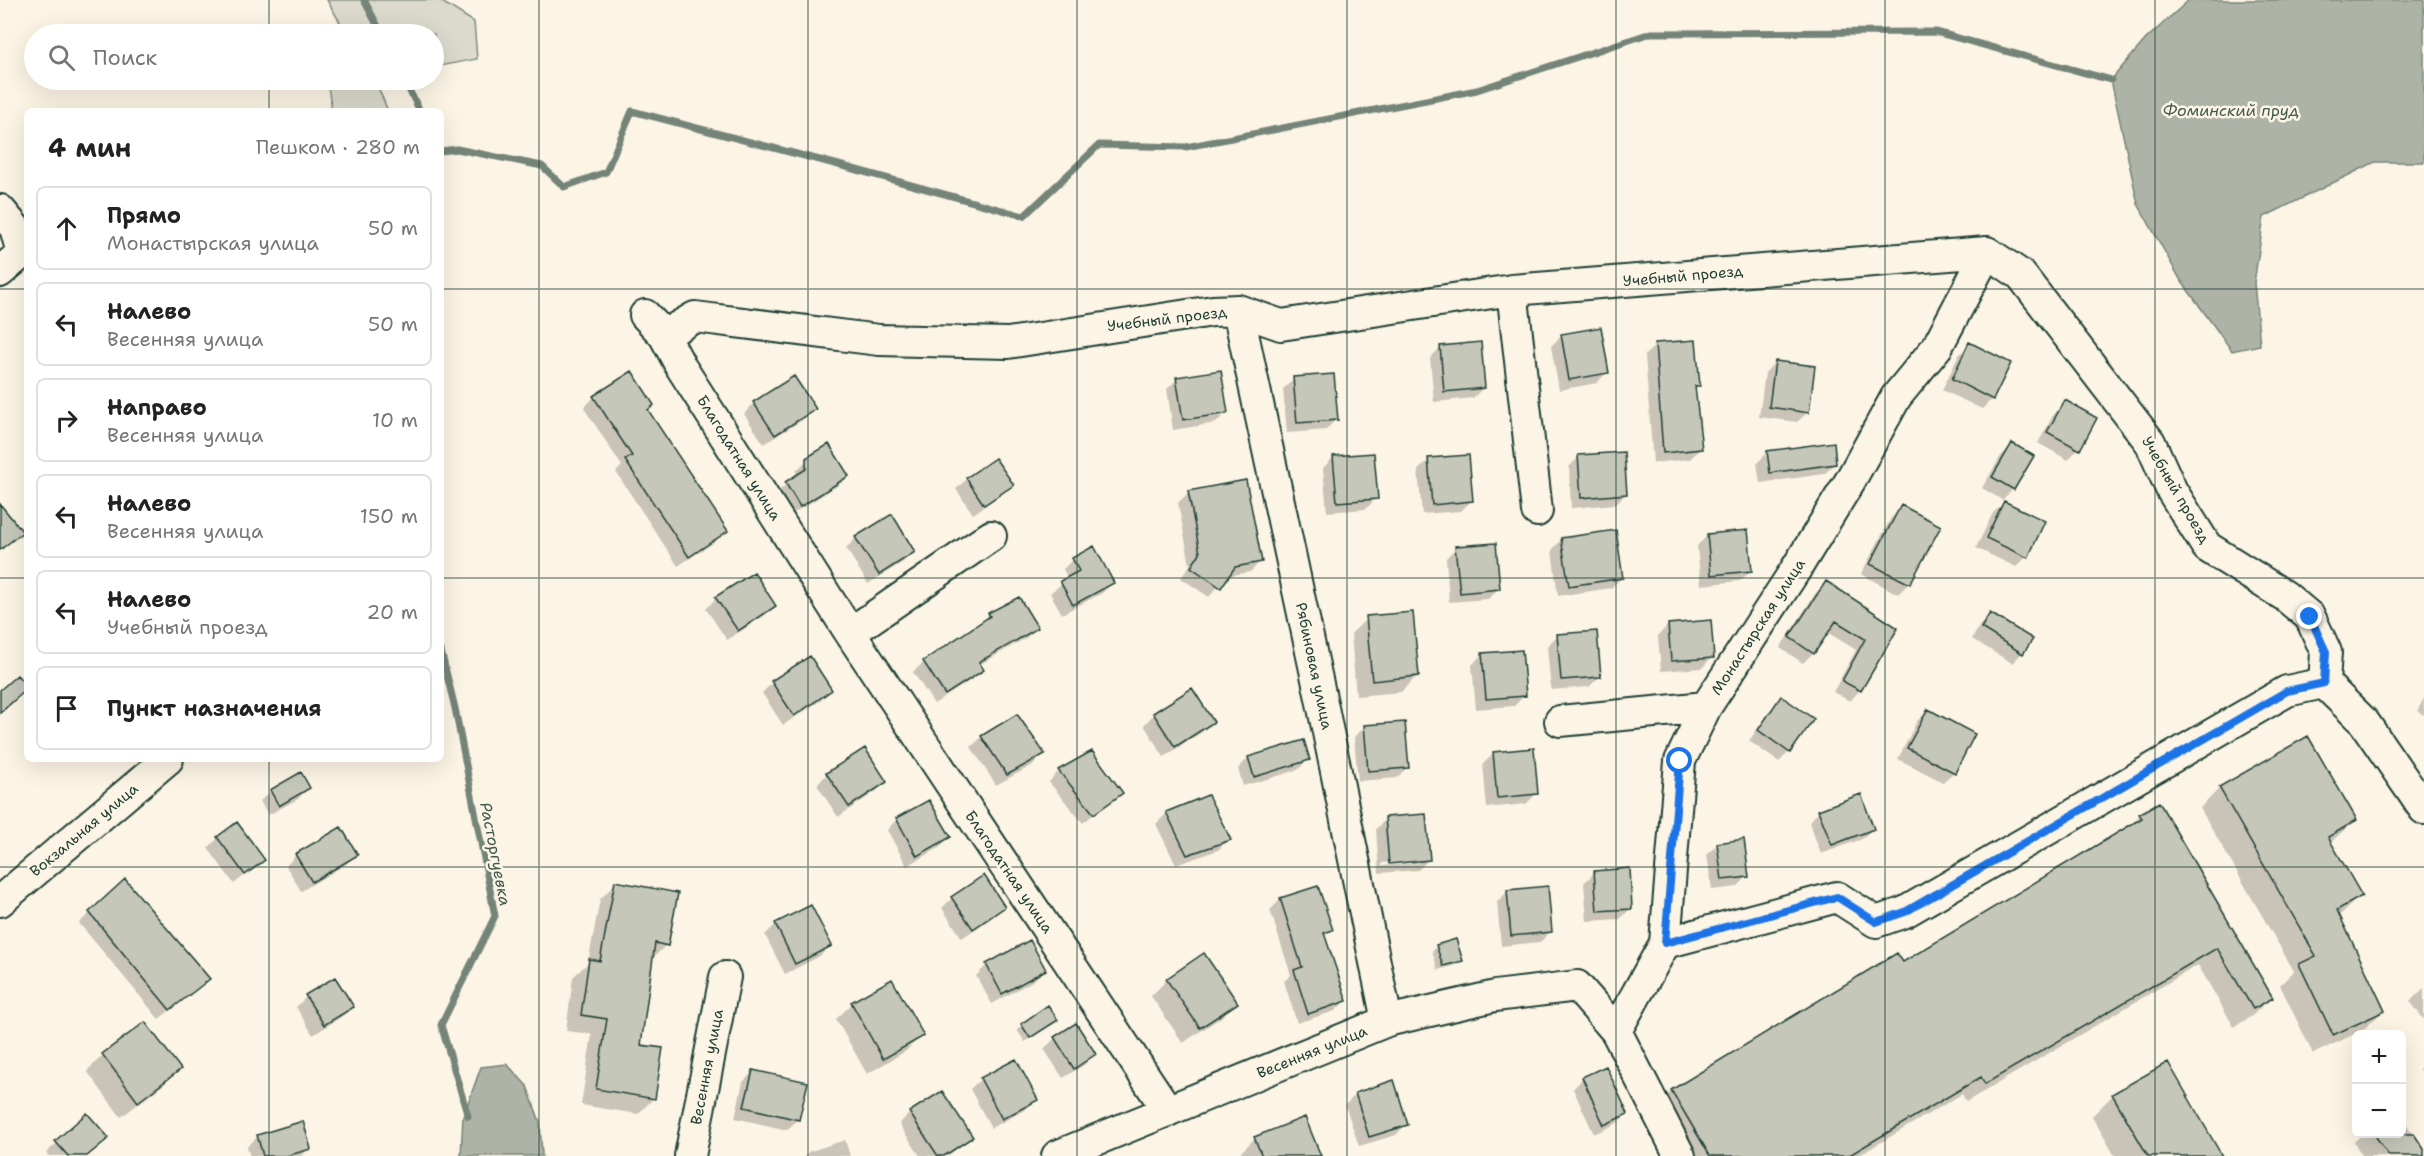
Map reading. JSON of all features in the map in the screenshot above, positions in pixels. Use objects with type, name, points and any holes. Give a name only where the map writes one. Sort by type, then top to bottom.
[{"type":"street","points":[[0,210],[15,228],[22,253],[0,272]]},
{"type":"street","name":"Учебный проезд","points":[[655,325],[695,317],[879,340],[1008,343],[1202,312],[1238,310],[1281,325],[1512,290],[1987,252],[2021,275],[2150,442],[2172,491],[2207,547],[2285,596],[2310,617],[2326,652],[2324,683]]},
{"type":"street","name":"Монастырская улица","points":[[1616,1031],[1665,943],[1680,761],[1706,707],[1850,481],[1896,397],[1937,347],[1987,252]]},
{"type":"street","points":[[1512,290],[1537,511]]},
{"type":"street","name":"Рябиновая улица","points":[[1238,310],[1387,1021]]},
{"type":"street","name":"Благодатная улица","points":[[655,325],[850,633],[1168,1111]]},
{"type":"street","points":[[850,633],[991,536]]},
{"type":"street","points":[[1665,943],[1837,897],[1876,922],[1905,912],[2287,691],[2324,683],[2364,722],[2424,808]]},
{"type":"street","points":[[1560,721],[1706,707]]},
{"type":"street","name":"Вокзальная улица","points":[[0,901],[164,762]]},
{"type":"street","name":"Весенняя улица","points":[[690,1156],[725,977]]},
{"type":"street","name":"Весенняя улица","points":[[1057,1156],[1387,1021],[1495,996],[1577,986],[1616,1031]]},
{"type":"street","points":[[1616,1031],[1680,1156]]},
{"type":"shaded area","points":[[327,0],[439,0],[474,22],[477,59],[444,65],[444,24],[341,24]]},
{"type":"shaded area","points":[[329,90],[379,90],[387,108],[332,108]]},
{"type":"water","name":"Фоминский пруд","points":[[2189,0],[2424,0],[2424,162],[2375,162],[2264,217],[2254,283],[2260,345],[2232,351],[2180,279],[2138,204],[2111,80],[2146,39]]},
{"type":"water","points":[[507,1064],[527,1086],[540,1122],[542,1156],[461,1156],[463,1117],[481,1067]]},
{"type":"building","points":[[1601,327],[1609,373],[1569,380],[1561,334]]},
{"type":"building","points":[[1696,340],[1700,386],[1695,386],[1702,449],[1663,453],[1655,343]]},
{"type":"building","points":[[1481,342],[1485,388],[1444,392],[1440,346]]},
{"type":"building","points":[[1969,342],[2011,363],[1993,400],[1952,379]]},
{"type":"building","points":[[1775,361],[1815,366],[1809,413],[1769,407]]},
{"type":"building","points":[[1221,370],[1228,413],[1183,420],[1176,377]]},
{"type":"building","points":[[632,371],[654,405],[648,410],[728,531],[689,557],[625,460],[632,456],[593,396]]},
{"type":"building","points":[[1334,374],[1338,420],[1297,423],[1293,377]]},
{"type":"building","points":[[794,376],[816,409],[775,435],[753,402]]},
{"type":"building","points":[[2065,400],[2097,418],[2080,450],[2047,432]]},
{"type":"building","points":[[1834,442],[1836,464],[1770,473],[1767,451]]},
{"type":"building","points":[[2012,443],[2034,456],[2014,490],[1992,477]]},
{"type":"building","points":[[829,444],[849,476],[800,507],[785,482],[806,469],[806,458]]},
{"type":"building","points":[[1624,452],[1627,494],[1581,498],[1578,455]]},
{"type":"building","points":[[1374,453],[1378,499],[1337,502],[1333,456]]},
{"type":"building","points":[[1469,455],[1473,501],[1432,505],[1428,458]]},
{"type":"building","points":[[995,458],[1014,485],[984,505],[966,478]]},
{"type":"building","points":[[1246,480],[1262,562],[1235,567],[1221,588],[1191,567],[1200,553],[1188,491]]},
{"type":"building","points":[[2004,501],[2045,521],[2028,558],[1986,538]]},
{"type":"building","points":[[0,504],[23,532],[0,550]]},
{"type":"building","points":[[1901,505],[1941,526],[1910,584],[1870,564]]},
{"type":"building","points":[[892,514],[915,552],[879,575],[855,537]]},
{"type":"building","points":[[1616,530],[1623,578],[1569,586],[1561,538]]},
{"type":"building","points":[[1748,530],[1752,571],[1711,575],[1707,534]]},
{"type":"building","points":[[1496,543],[1500,589],[1460,593],[1455,546]]},
{"type":"building","points":[[1094,546],[1114,583],[1073,605],[1060,581],[1079,571],[1072,558]]},
{"type":"building","points":[[754,572],[776,606],[738,631],[715,597]]},
{"type":"building","points":[[1826,581],[1898,628],[1861,691],[1842,681],[1865,639],[1836,621],[1814,654],[1789,637]]},
{"type":"building","points":[[1019,597],[1038,628],[979,662],[984,670],[945,695],[923,661],[990,616],[988,613]]},
{"type":"building","points":[[1413,612],[1419,676],[1372,681],[1366,616]]},
{"type":"building","points":[[1990,613],[2033,639],[2023,654],[1981,628]]},
{"type":"building","points":[[1711,620],[1714,658],[1671,661],[1668,624]]},
{"type":"building","points":[[1597,631],[1601,677],[1561,680],[1557,634]]},
{"type":"building","points":[[1522,650],[1526,696],[1486,699],[1482,653]]},
{"type":"building","points":[[810,656],[832,690],[794,716],[771,681]]},
{"type":"building","points":[[17,675],[24,683],[24,692],[0,713],[0,690]]},
{"type":"building","points":[[1192,688],[1214,722],[1175,747],[1153,713]]},
{"type":"building","points":[[1781,696],[1814,719],[1790,753],[1758,730]]},
{"type":"building","points":[[1928,709],[1975,734],[1955,773],[1907,748]]},
{"type":"building","points":[[1017,714],[1045,754],[1007,775],[981,736]]},
{"type":"building","points":[[1405,722],[1409,768],[1368,771],[1364,725]]},
{"type":"building","points":[[2308,736],[2357,820],[2328,837],[2362,896],[2337,910],[2385,1011],[2333,1035],[2299,964],[2316,956],[2219,787]]},
{"type":"building","points":[[1304,740],[1310,760],[1254,777],[1248,757]]},
{"type":"building","points":[[865,748],[887,782],[849,807],[826,773]]},
{"type":"building","points":[[1534,748],[1538,794],[1497,798],[1493,752]]},
{"type":"building","points":[[1092,751],[1123,793],[1094,814],[1058,770]]},
{"type":"building","points":[[301,772],[310,788],[279,806],[270,790]]},
{"type":"building","points":[[1861,794],[1874,829],[1832,845],[1818,810]]},
{"type":"building","points":[[1208,795],[1231,840],[1187,855],[1166,812]]},
{"type":"building","points":[[929,800],[951,837],[917,856],[896,818]]},
{"type":"building","points":[[2159,802],[2273,998],[2253,1009],[2217,948],[1985,1084],[1981,1077],[1848,1156],[1710,1156],[1671,1090],[1897,953],[1903,962],[2142,818],[2139,814]]},
{"type":"building","points":[[1426,814],[1430,860],[1389,864],[1385,817]]},
{"type":"building","points":[[237,822],[265,860],[245,875],[217,837]]},
{"type":"building","points":[[341,827],[358,855],[312,882],[295,854]]},
{"type":"building","points":[[1744,839],[1749,877],[1722,880],[1717,843]]},
{"type":"building","points":[[1630,868],[1632,909],[1597,911],[1594,871]]},
{"type":"building","points":[[984,875],[1005,907],[973,929],[951,897]]},
{"type":"building","points":[[125,879],[210,979],[170,1010],[89,912]]},
{"type":"building","points":[[615,881],[678,893],[668,946],[655,943],[641,1045],[663,1048],[655,1099],[596,1089],[607,1019],[581,1015],[589,959],[600,961]]},
{"type":"building","points":[[1318,886],[1333,930],[1324,933],[1347,1001],[1308,1014],[1294,970],[1302,967],[1280,898]]},
{"type":"building","points":[[1548,886],[1552,932],[1511,936],[1507,890]]},
{"type":"building","points":[[811,905],[832,946],[795,964],[775,923]]},
{"type":"building","points":[[1456,939],[1463,961],[1443,966],[1436,945]]},
{"type":"building","points":[[1030,940],[1046,970],[1002,994],[986,964]]},
{"type":"building","points":[[1204,953],[1238,1003],[1200,1028],[1166,979]]},
{"type":"building","points":[[335,977],[354,1007],[324,1025],[305,995]]},
{"type":"building","points":[[892,979],[924,1036],[883,1059],[851,1002]]},
{"type":"building","points":[[1048,1005],[1058,1020],[1030,1038],[1021,1024]]},
{"type":"building","points":[[145,1022],[181,1069],[138,1102],[102,1054]]},
{"type":"building","points":[[1076,1023],[1096,1054],[1074,1069],[1054,1037]]},
{"type":"building","points":[[1016,1059],[1038,1100],[1002,1119],[980,1078]]},
{"type":"building","points":[[2168,1062],[2222,1156],[2148,1156],[2112,1094]]},
{"type":"building","points":[[1606,1066],[1628,1114],[1604,1125],[1582,1077]]},
{"type":"building","points":[[753,1070],[808,1082],[799,1120],[744,1107]]},
{"type":"building","points":[[1394,1080],[1408,1125],[1369,1137],[1355,1093]]},
{"type":"building","points":[[942,1091],[973,1137],[944,1156],[938,1156],[909,1112]]},
{"type":"building","points":[[87,1113],[109,1138],[87,1156],[68,1156],[55,1141]]},
{"type":"building","points":[[1305,1117],[1321,1156],[1262,1156],[1254,1137]]},
{"type":"building","points":[[303,1121],[311,1149],[286,1156],[263,1156],[257,1135]]},
{"type":"building","points":[[2406,1134],[2414,1134],[2424,1149],[2424,1156],[2389,1156],[2377,1138],[2406,1138]]},
{"type":"waterway","name":"Расторгуевка","points":[[364,0],[377,24]]},
{"type":"waterway","points":[[444,151],[457,149],[542,166],[564,187],[606,172],[632,111],[1024,216],[1099,145],[1186,147],[1477,90],[1651,33],[1936,32],[2111,80]]},
{"type":"waterway","name":"Расторгуевка","points":[[409,90],[418,108]]},
{"type":"waterway","name":"Расторгуевка","points":[[444,663],[455,708],[495,916],[441,1025],[468,1116]]},
{"type":"route","points":[[1680,761],[1665,943],[1837,897],[1876,922],[1905,912],[2287,691],[2324,683],[2326,652],[2310,617]]}]
